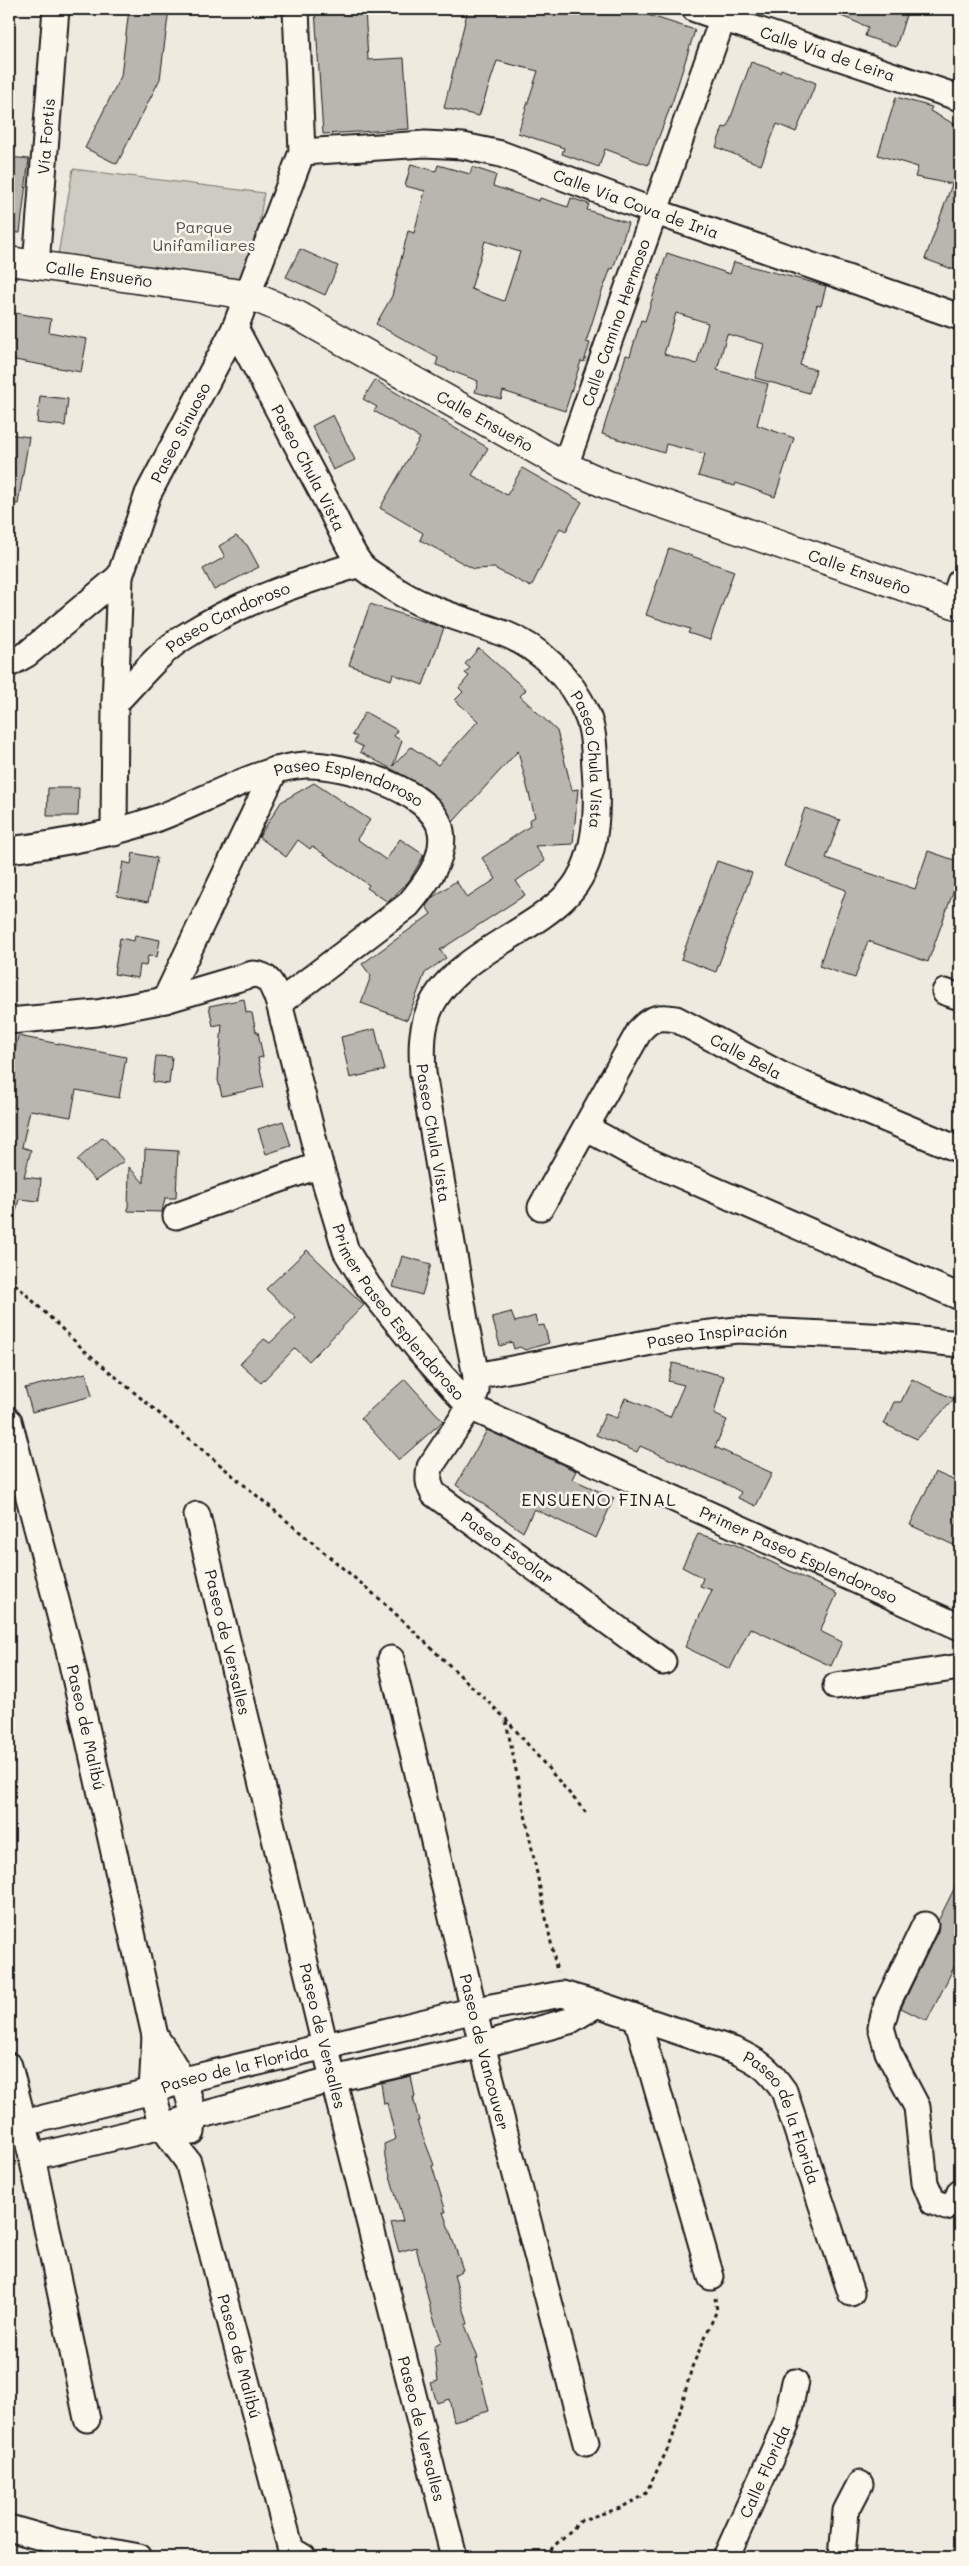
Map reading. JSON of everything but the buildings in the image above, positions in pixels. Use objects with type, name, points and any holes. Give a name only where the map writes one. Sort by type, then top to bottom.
[{"type":"street","name":"Vía Fortis","points":[[36,265],[56,9]]},
{"type":"street","points":[[296,9],[302,152]]},
{"type":"street","name":"Calle Vía de Leira","points":[[695,9],[724,13],[960,98]]},
{"type":"street","name":"Calle Camino Hermoso","points":[[565,466],[724,13]]},
{"type":"street","name":"Calle Vía Cova de Iria","points":[[302,152],[425,144],[463,146],[502,154],[653,211],[960,316]]},
{"type":"street","name":"Paseo Sinuoso","points":[[114,833],[115,703],[120,576],[148,494],[235,328],[302,152]]},
{"type":"street","name":"Calle Ensueño","points":[[9,261],[249,295],[297,315],[565,466],[608,485],[958,597]]},
{"type":"street","name":"Paseo Chula Vista","points":[[235,328],[360,564],[399,593],[426,608],[507,635],[531,648],[558,670],[575,693],[588,716],[593,741],[596,777],[595,832],[590,856],[579,880],[564,898],[544,915],[480,955],[446,984],[433,1000],[425,1022],[422,1043],[423,1073],[466,1326],[474,1392]]},
{"type":"street","name":"Paseo Candoroso","points":[[115,703],[183,637],[242,606],[303,581],[360,564]]},
{"type":"street","points":[[9,664],[34,648],[120,576]]},
{"type":"street","name":"Paseo Esplendoroso","points":[[9,850],[114,833],[154,820],[275,770],[305,765],[331,766],[368,774],[418,801],[435,817],[441,831],[435,865],[426,884],[408,904],[279,1003]]},
{"type":"street","points":[[165,1000],[275,770]]},
{"type":"street","name":"Primer Paseo Esplendoroso","points":[[9,1021],[97,1013],[165,1000],[253,974],[267,978],[272,983],[279,1003],[320,1165],[346,1251],[368,1286],[420,1351],[474,1392],[960,1627]]},
{"type":"street","name":"Calle Bela","points":[[542,1207],[640,1030],[649,1020],[661,1016],[676,1020],[792,1080],[960,1150]]},
{"type":"street","points":[[586,1128],[639,1157],[960,1297]]},
{"type":"street","points":[[176,1216],[320,1165]]},
{"type":"street","name":"Paseo Inspiración","points":[[474,1392],[677,1336],[737,1330],[891,1337],[960,1344]]},
{"type":"street","name":"Paseo Escolar","points":[[474,1392],[430,1467],[429,1486],[434,1494],[663,1662]]},
{"type":"street","name":"Paseo de Malibú","points":[[9,1421],[71,1656],[155,2036],[152,2091],[162,2126],[188,2162],[293,2555]]},
{"type":"street","name":"Paseo de Versalles","points":[[198,1515],[325,2046],[454,2557]]},
{"type":"street","name":"Paseo de Vancouver","points":[[391,1659],[482,2045],[586,2443]]},
{"type":"street","points":[[836,1686],[960,1667]]},
{"type":"street","points":[[925,1925],[887,2004],[881,2027],[888,2052],[917,2106],[925,2183],[932,2202],[946,2207],[956,2201],[960,2192]]},
{"type":"street","name":"Paseo de la Florida","points":[[24,2123],[152,2091],[184,2080],[475,2010],[562,1994],[736,2051],[756,2060],[771,2071],[784,2091],[851,2292]]},
{"type":"street","points":[[32,2157],[162,2126],[334,2079],[482,2045],[570,2021],[597,2004]]},
{"type":"street","points":[[637,2018],[711,2277]]},
{"type":"street","name":"Paseo de Malibú","points":[[155,2036],[184,2080],[194,2116],[188,2162]]},
{"type":"street","points":[[9,2066],[32,2157],[87,2418]]},
{"type":"street","name":"Calle Florida","points":[[726,2557],[786,2424],[795,2382]]},
{"type":"street","points":[[842,2557],[846,2511],[860,2484]]},
{"type":"street","points":[[9,2528],[56,2549],[139,2557]]},
{"type":"path","points":[[9,1278],[85,1350],[382,1602],[506,1718],[588,1815]]},
{"type":"path","points":[[506,1718],[562,1994]]},
{"type":"path","points":[[546,2557],[553,2547],[582,2520],[620,2508],[645,2495],[672,2440],[692,2367],[717,2310],[711,2277]]},
{"type":"green space","name":"Parque Unifamiliares","points":[[73,169],[264,193],[248,294],[56,266]]},
{"type":"district","name":"ENSUENO FINAL","points":[[599,1500]]}]
